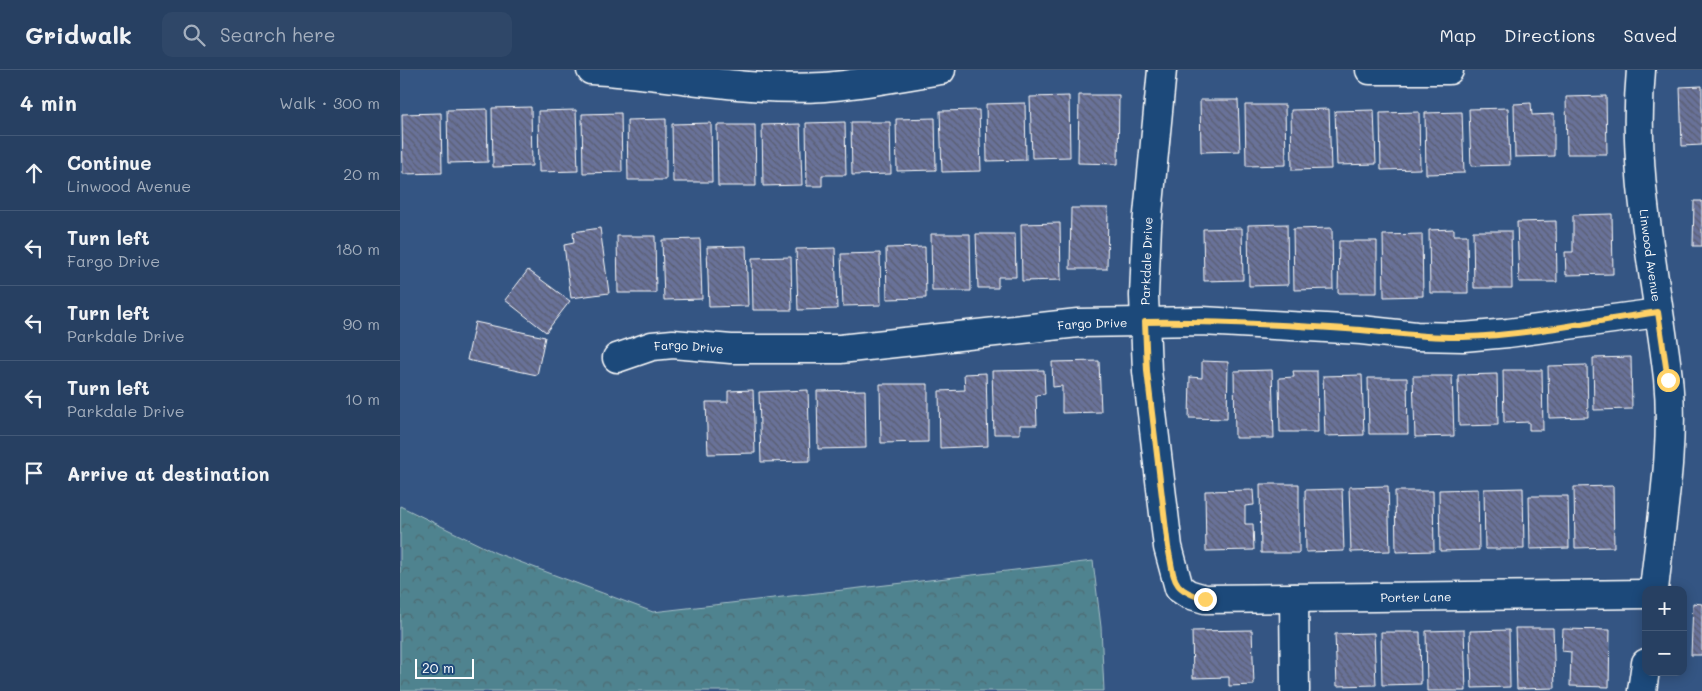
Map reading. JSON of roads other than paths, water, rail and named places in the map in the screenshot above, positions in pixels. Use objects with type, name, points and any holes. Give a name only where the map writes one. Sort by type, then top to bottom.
[{"type":"street","points":[[591,70],[737,86],[780,87],[824,87],[941,70]]},
{"type":"street","name":"Parkdale Drive","points":[[1162,70],[1144,261],[1147,371],[1168,547],[1179,588],[1188,594]]},
{"type":"street","points":[[1370,70],[1449,70]]},
{"type":"street","name":"Linwood Avenue","points":[[1641,70],[1638,108],[1642,197],[1668,380],[1669,429],[1667,470],[1654,586]]},
{"type":"street","name":"Fargo Drive","points":[[617,358],[652,346],[673,344],[731,349],[840,349],[1068,324],[1145,322],[1202,321],[1361,330],[1416,336],[1463,337],[1508,333],[1658,312]]},
{"type":"street","name":"Porter Lane","points":[[1188,594],[1205,599],[1642,594]]},
{"type":"street","points":[[1294,598],[1295,691]]},
{"type":"street","points":[[1642,691],[1644,676]]}]
